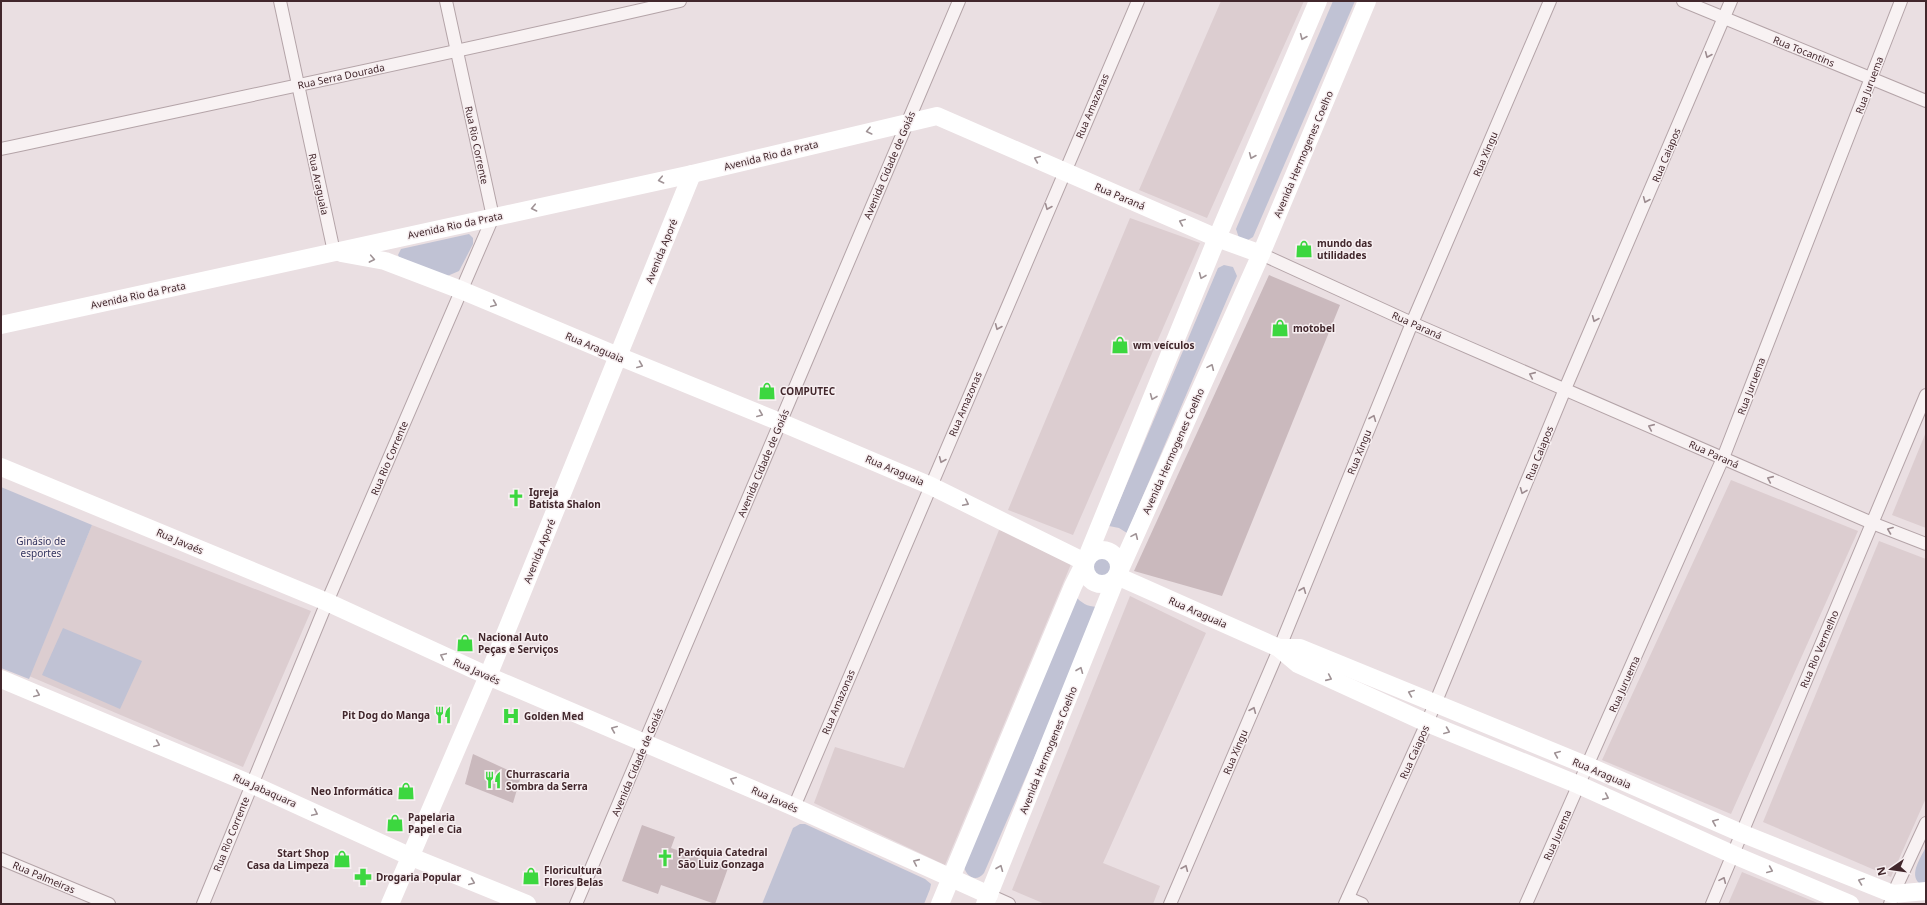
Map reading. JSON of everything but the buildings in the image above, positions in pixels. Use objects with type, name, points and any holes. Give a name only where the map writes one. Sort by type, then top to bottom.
[{"type":"main road","points":[[940,904],[1073,586],[1085,562],[1217,238],[1318,1]]},
{"type":"main road","name":"Avenida Hermogenes Coelho","points":[[987,900],[1117,576],[1261,254],[1367,1]]},
{"type":"main road","name":"Rua Paraná","points":[[907,122],[937,116],[1217,238],[1261,254]]},
{"type":"main road","name":"Avenida Rio da Prata","points":[[1,325],[692,174],[907,122]]},
{"type":"main road","name":"Avenida Aporé","points":[[390,904],[409,856],[488,676],[692,174]]},
{"type":"main road","name":"Rua Araguaia","points":[[334,252],[385,262],[461,290],[931,486],[1085,562]]},
{"type":"main road","name":"Rua Javaés","points":[[1,467],[327,602],[488,676],[794,807],[951,878],[987,900]]},
{"type":"main road","points":[[1100,550],[1111,552],[1115,556],[1119,565],[1117,576],[1108,584],[1095,584],[1086,575],[1085,562],[1094,552],[1100,550]]},
{"type":"main road","name":"Rua Araguaia","points":[[1117,576],[1279,648],[1298,664],[1428,723],[1579,785],[1734,855],[1850,904]]},
{"type":"main road","name":"Rua Araguaia","points":[[1279,648],[1300,648],[1436,703],[1588,766],[1892,899],[1926,891]]},
{"type":"main road","name":"Rua Jabaquara","points":[[1,679],[252,784],[409,856],[527,904]]},
{"type":"street","name":"Rua Araguaia","points":[[280,1],[334,252]]},
{"type":"street","name":"Rua Rio Corrente","points":[[203,904],[327,602],[493,217],[446,1]]},
{"type":"street","name":"Rua Serra Dourada","points":[[1,149],[298,84],[457,52],[680,1]]},
{"type":"street","name":"Avenida Cidade de Goiás","points":[[576,904],[959,1]]},
{"type":"street","name":"Rua Amazonas","points":[[794,807],[1064,171],[1138,1]]},
{"type":"street","name":"Rua Xingu","points":[[1170,904],[1279,648],[1412,323],[1550,1]]},
{"type":"street","name":"Rua Tocantins","points":[[1683,1],[1926,101]]},
{"type":"street","name":"Rua Caiapos","points":[[1346,901],[1428,723],[1565,390],[1731,1]]},
{"type":"street","name":"Rua Juruema","points":[[1588,766],[1723,458],[1901,1]]},
{"type":"street","name":"Rua Paraná","points":[[1261,254],[1412,323],[1565,390],[1872,523],[1926,544]]},
{"type":"street","name":"Rua Rio Vermelho","points":[[1712,904],[1734,855],[1741,833],[1926,395]]},
{"type":"street","name":"Rua Jurema","points":[[1526,904],[1588,766]]},
{"type":"street","points":[[1892,899],[1926,823]]},
{"type":"street","name":"Rua Palmeiras","points":[[1,859],[109,904]]},
{"type":"street","points":[[987,900],[1009,904]]},
{"type":"street","points":[[1346,901],[1362,904]]},
{"type":"shaded area","points":[[1221,1],[1304,1],[1207,218],[1139,190]]},
{"type":"shaded area","points":[[1130,218],[1200,243],[1073,535],[1008,510]]},
{"type":"shaded area","points":[[1926,432],[1926,528],[1892,515]]},
{"type":"shaded area","points":[[1731,480],[1858,531],[1731,814],[1602,760]]},
{"type":"shaded area","points":[[92,525],[311,611],[243,767],[29,676]]},
{"type":"shaded area","points":[[999,530],[1074,557],[945,865],[814,803],[835,747],[904,768]]},
{"type":"shaded area","points":[[1879,541],[1926,559],[1926,798],[1891,877],[1763,822]]},
{"type":"shaded area","points":[[1130,596],[1206,633],[1103,863],[1160,886],[1153,904],[1045,904],[1012,890]]},
{"type":"shaded area","points":[[1742,872],[1820,904],[1728,904]]},
{"type":"green space","points":[[1333,1],[1355,1],[1253,237],[1248,240],[1239,238],[1236,229]]},
{"type":"green space","points":[[469,234],[473,238],[473,244],[459,271],[445,277],[399,257],[398,255],[401,249]]},
{"type":"green space","points":[[1224,265],[1233,267],[1237,276],[1127,533],[1119,528],[1109,526],[1218,268]]},
{"type":"green space","name":"Ginásio de esportes","points":[[1,487],[92,525],[29,679],[1,668]]},
{"type":"green space","points":[[1100,550],[1111,552],[1118,560],[1108,584],[1096,583],[1086,575],[1093,552]]},
{"type":"green space","points":[[1077,598],[1087,605],[1100,607],[984,873],[981,876],[972,878],[967,874],[964,867]]},
{"type":"green space","points":[[63,628],[142,661],[120,709],[42,675]]},
{"type":"green space","points":[[800,824],[805,824],[925,879],[931,884],[924,904],[762,904],[793,828]]},
{"type":"green space","points":[[1926,847],[1926,883],[1919,883],[1915,875],[1917,865]]},
{"type":"place","name":"mundo das utilidades","points":[[1304,249]]},
{"type":"place","name":"motobel","points":[[1280,328]]},
{"type":"place","name":"wm veículos","points":[[1120,345]]},
{"type":"place","name":"COMPUTEC","points":[[767,391]]},
{"type":"place","name":"Igreja Batista Shalon","points":[[516,498]]},
{"type":"place","name":"Nacional Auto Peças e Serviços","points":[[465,643]]},
{"type":"place","name":"Pit Dog do Manga","points":[[443,715]]},
{"type":"place","name":"Golden Med","points":[[511,716]]},
{"type":"place","name":"Churrascaria Sombra da Serra","points":[[493,780]]},
{"type":"place","name":"Neo Informática","points":[[406,791]]},
{"type":"place","name":"Papelaria Papel e Cia","points":[[395,823]]},
{"type":"place","name":"Paróquia Catedral São Luiz Gonzaga","points":[[665,858]]},
{"type":"place","name":"Start Shop Casa da Limpeza","points":[[342,859]]},
{"type":"place","name":"Floricultura Flores Belas","points":[[531,876]]},
{"type":"place","name":"Drogaria Popular","points":[[363,877]]}]
